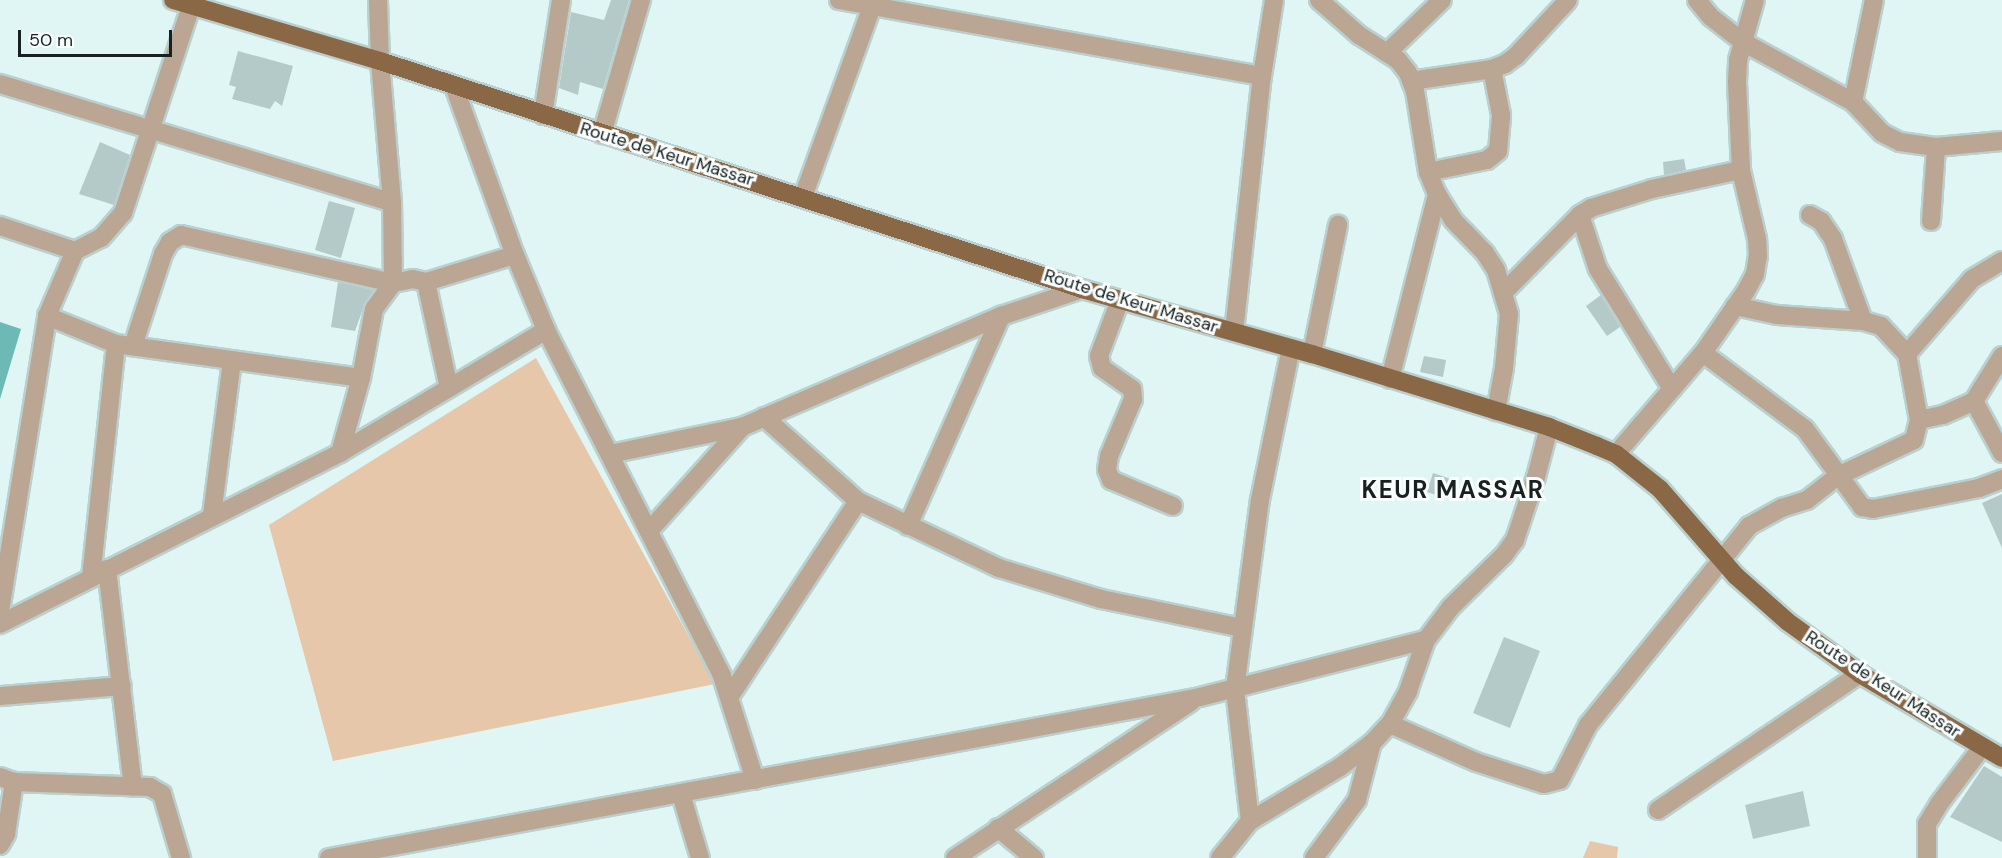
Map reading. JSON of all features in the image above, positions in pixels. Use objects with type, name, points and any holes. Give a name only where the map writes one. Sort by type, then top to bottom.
[{"type":"main road","name":"Route de Keur Massar","points":[[173,0],[192,3],[380,61],[1082,289],[1291,348],[1496,411],[1549,428],[1616,454],[1660,489],[1720,559],[1747,587],[1788,622],[1860,674],[2002,758]]},
{"type":"street","points":[[340,453],[362,378],[374,309],[393,283],[392,202],[380,61],[378,0]]},
{"type":"street","points":[[543,115],[561,0]]},
{"type":"street","points":[[602,134],[641,0]]},
{"type":"street","points":[[839,0],[1262,76]]},
{"type":"street","points":[[1234,332],[1262,76],[1274,0]]},
{"type":"street","points":[[1319,0],[1359,34],[1398,60],[1411,81],[1428,172],[1437,194],[1453,220],[1490,261],[1504,292],[1509,314],[1504,368],[1496,411]]},
{"type":"street","points":[[1386,53],[1442,0]]},
{"type":"street","points":[[1411,81],[1492,69],[1516,56],[1568,0]]},
{"type":"street","points":[[1697,0],[1711,18],[1743,42],[1853,102],[1882,133],[1900,142],[1936,147],[2002,141]]},
{"type":"street","points":[[1616,454],[1703,353],[1755,274],[1758,256],[1741,170],[1737,82],[1738,60],[1755,0]]},
{"type":"street","points":[[1853,102],[1874,0]]},
{"type":"street","points":[[0,611],[47,316],[75,250],[101,238],[123,213],[192,3]]},
{"type":"street","points":[[803,197],[872,6]]},
{"type":"street","points":[[1428,172],[1487,160],[1498,151],[1501,115],[1492,69]]},
{"type":"street","points":[[0,84],[392,202]]},
{"type":"street","points":[[454,86],[515,255],[546,330],[730,696],[755,780]]},
{"type":"street","points":[[1931,221],[1936,147]]},
{"type":"street","points":[[1504,292],[1580,215],[1613,199],[1741,170]]},
{"type":"street","points":[[1390,379],[1437,194]]},
{"type":"street","points":[[1580,215],[1598,269],[1672,389]]},
{"type":"street","points":[[1810,215],[1821,221],[1833,239],[1863,321]]},
{"type":"street","points":[[0,225],[75,250]]},
{"type":"street","points":[[1311,354],[1338,225]]},
{"type":"street","points":[[133,786],[123,686],[99,574],[124,345],[170,242],[181,235],[393,283],[413,279],[426,282],[515,255]]},
{"type":"street","points":[[1907,354],[1972,279],[2002,261]]},
{"type":"street","points":[[426,282],[449,388]]},
{"type":"street","points":[[610,454],[742,427],[1001,316],[1082,289]]},
{"type":"street","points":[[1120,300],[1099,356],[1102,368],[1132,389],[1133,399],[1109,456],[1107,470],[1112,480],[1173,506]]},
{"type":"street","points":[[1390,724],[1476,762],[1544,784],[1555,784],[1560,780],[1588,725],[1749,526],[1782,508],[1807,500],[1838,476],[1914,440],[1918,420],[1915,389],[1907,354],[1881,326],[1863,321],[1810,320],[1735,306]]},
{"type":"street","points":[[47,316],[124,345],[362,378]]},
{"type":"street","points":[[908,526],[1001,316]]},
{"type":"street","points":[[0,624],[212,515],[340,453],[546,330]]},
{"type":"street","points":[[1250,821],[1235,689],[1260,500],[1291,348]]},
{"type":"street","points":[[1703,353],[1805,429],[1862,507],[1873,509],[1979,488],[2002,479]]},
{"type":"street","points":[[1918,420],[1943,415],[1974,401],[2002,356]]},
{"type":"street","points":[[212,515],[232,360]]},
{"type":"street","points":[[1974,401],[2002,453]]},
{"type":"street","points":[[764,417],[858,501],[999,568],[1035,581],[1101,599],[1242,628]]},
{"type":"street","points":[[649,531],[742,427]]},
{"type":"street","points":[[1226,856],[1250,821],[1340,767],[1372,743],[1390,724],[1408,691],[1426,640],[1451,607],[1504,555],[1515,540],[1549,428]]},
{"type":"street","points":[[730,696],[858,501]]},
{"type":"street","points":[[329,858],[429,849],[681,794],[1200,697],[1426,640]]},
{"type":"street","points":[[1658,810],[1860,674]]},
{"type":"street","points":[[0,696],[123,686]]},
{"type":"street","points":[[955,858],[1200,697]]},
{"type":"street","points":[[1314,858],[1356,801],[1372,743]]},
{"type":"street","points":[[1927,858],[1927,824],[1939,804],[1982,747]]},
{"type":"street","points":[[0,844],[6,834],[7,780],[150,787],[162,794],[181,858]]},
{"type":"street","points":[[681,794],[700,858]]},
{"type":"street","points":[[998,828],[1034,858]]},
{"type":"shaded area","points":[[536,358],[715,684],[333,761],[269,525]]},
{"type":"shaded area","points":[[1590,841],[1618,847],[1617,858],[1583,858]]},
{"type":"water","points":[[0,322],[21,329],[0,399]]},
{"type":"building","points":[[611,0],[629,0],[603,89],[580,82],[578,95],[559,88],[571,12],[604,20]]},
{"type":"building","points":[[238,51],[293,66],[282,106],[275,101],[270,109],[232,99],[236,87],[229,85]]},
{"type":"building","points":[[100,142],[130,155],[114,205],[79,194]]},
{"type":"building","points":[[1684,159],[1686,170],[1664,175],[1663,162]]},
{"type":"building","points":[[329,201],[355,208],[341,258],[315,250]]},
{"type":"building","points":[[338,282],[374,290],[365,303],[355,331],[331,327]]},
{"type":"building","points":[[1601,295],[1620,327],[1607,336],[1586,306]]},
{"type":"building","points":[[1424,356],[1446,360],[1443,377],[1420,372]]},
{"type":"building","points":[[1433,473],[1454,480],[1448,499],[1427,492]]},
{"type":"building","points":[[2002,494],[2002,548],[1982,503]]},
{"type":"building","points":[[1504,637],[1540,651],[1510,728],[1473,713]]},
{"type":"building","points":[[1984,766],[2002,777],[2002,842],[1950,817]]},
{"type":"building","points":[[1803,791],[1810,826],[1753,839],[1745,805]]},
{"type":"district","name":"KEUR MASSAR","points":[[1453,490]]}]
